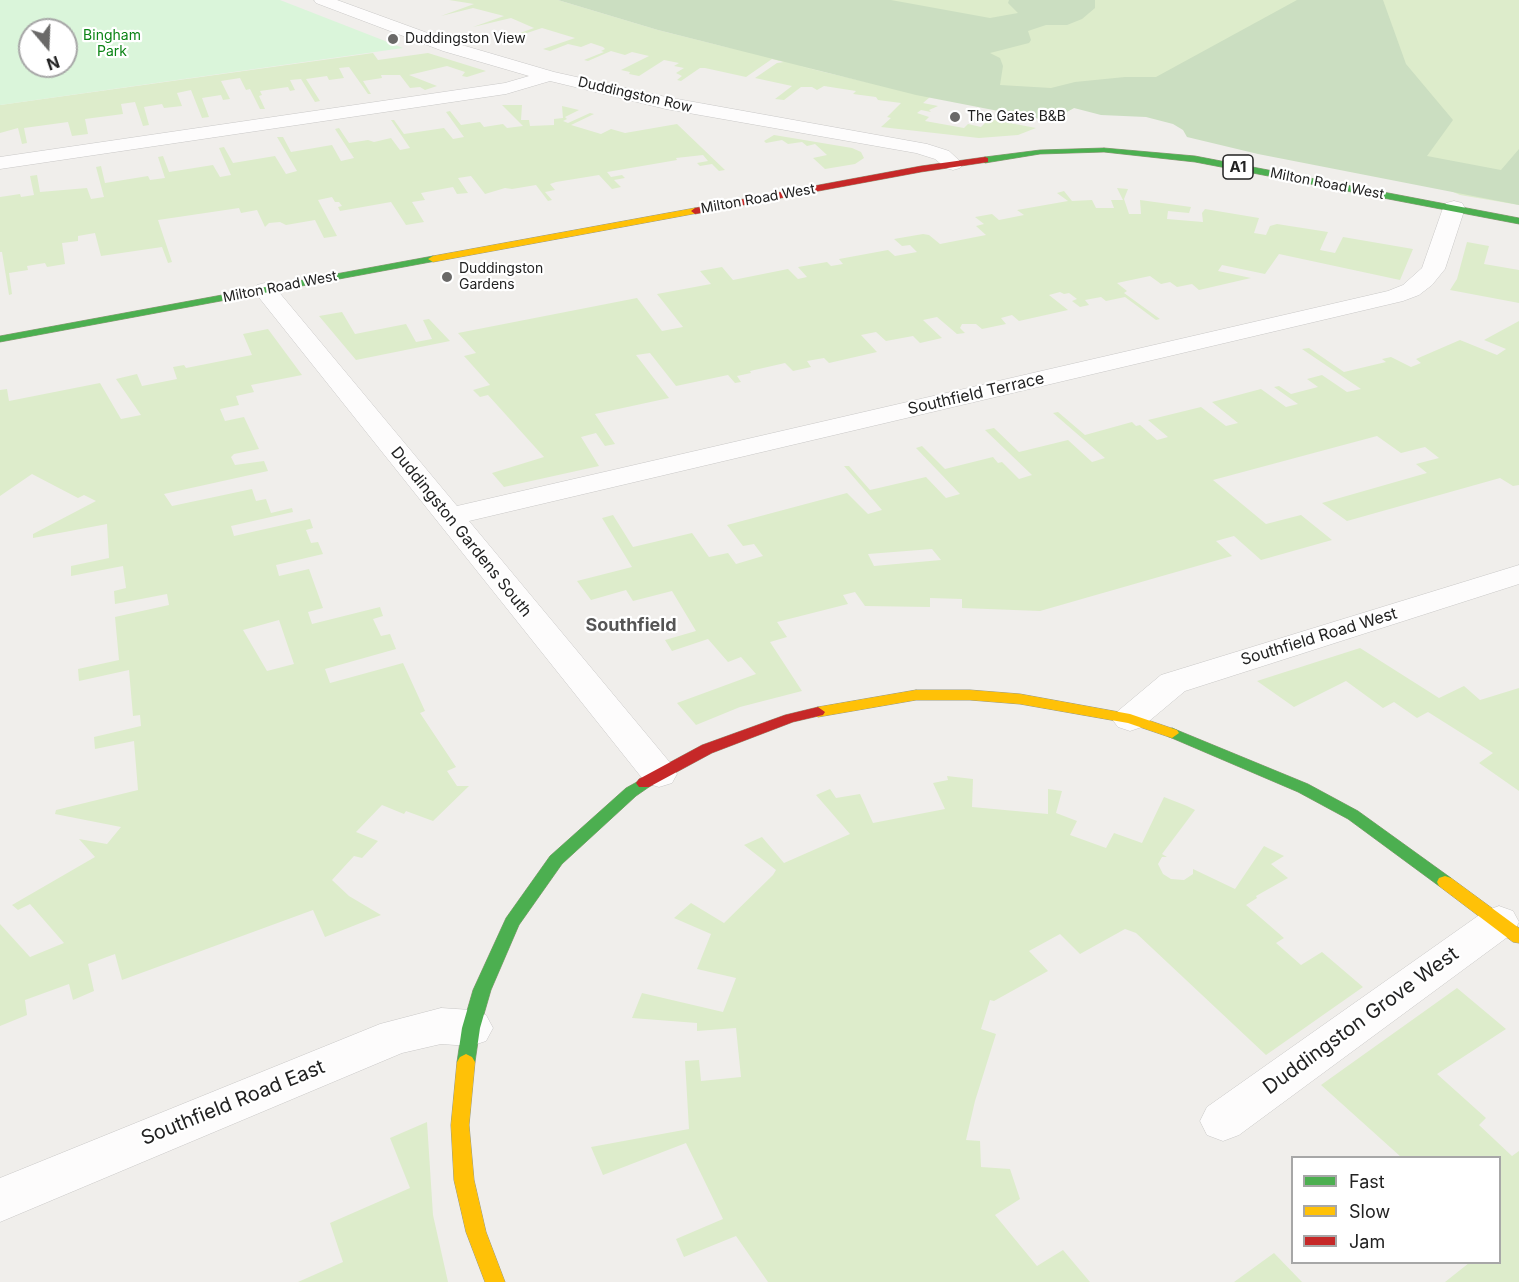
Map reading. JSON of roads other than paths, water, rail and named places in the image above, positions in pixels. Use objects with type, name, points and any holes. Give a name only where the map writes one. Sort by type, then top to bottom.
[{"type":"main road","name":"Milton Road West","points":[[0,339],[953,164],[1055,151],[1140,152],[1229,165],[1519,221]]},
{"type":"main road","points":[[495,1282],[476,1232],[464,1180],[460,1125],[463,1077],[471,1028],[482,990],[512,922],[556,860],[631,792],[658,774],[707,749],[790,718],[832,708],[916,695],[970,695],[1020,699],[1130,719],[1191,740],[1303,788],[1353,815],[1509,930]]},
{"type":"street","name":"Duddingston Row","points":[[322,0],[427,40],[550,76],[677,105],[920,148],[942,155],[953,164]]},
{"type":"street","points":[[0,164],[506,88],[550,76]]},
{"type":"street","name":"Southfield Terrace","points":[[448,517],[1395,296],[1411,290],[1433,269],[1454,208]]},
{"type":"street","name":"Duddingston Gardens South","points":[[265,290],[658,774]]},
{"type":"street","name":"Southfield Road West","points":[[1130,719],[1173,683],[1519,574]]},
{"type":"street","name":"Duddingston Grove West","points":[[1223,1121],[1509,930]]},
{"type":"street","name":"Southfield Road East","points":[[0,1200],[395,1037],[441,1026],[471,1028]]},
{"type":"place","name":"Duddingston View","points":[[393,39]]},
{"type":"place","name":"The Gates B&B","points":[[955,117]]},
{"type":"place","name":"Duddingston Gardens","points":[[447,277]]},
{"type":"district","name":"Southfield","points":[[631,626]]},
{"type":"park label","name":"Bingham Park","points":[[112,44]]}]
